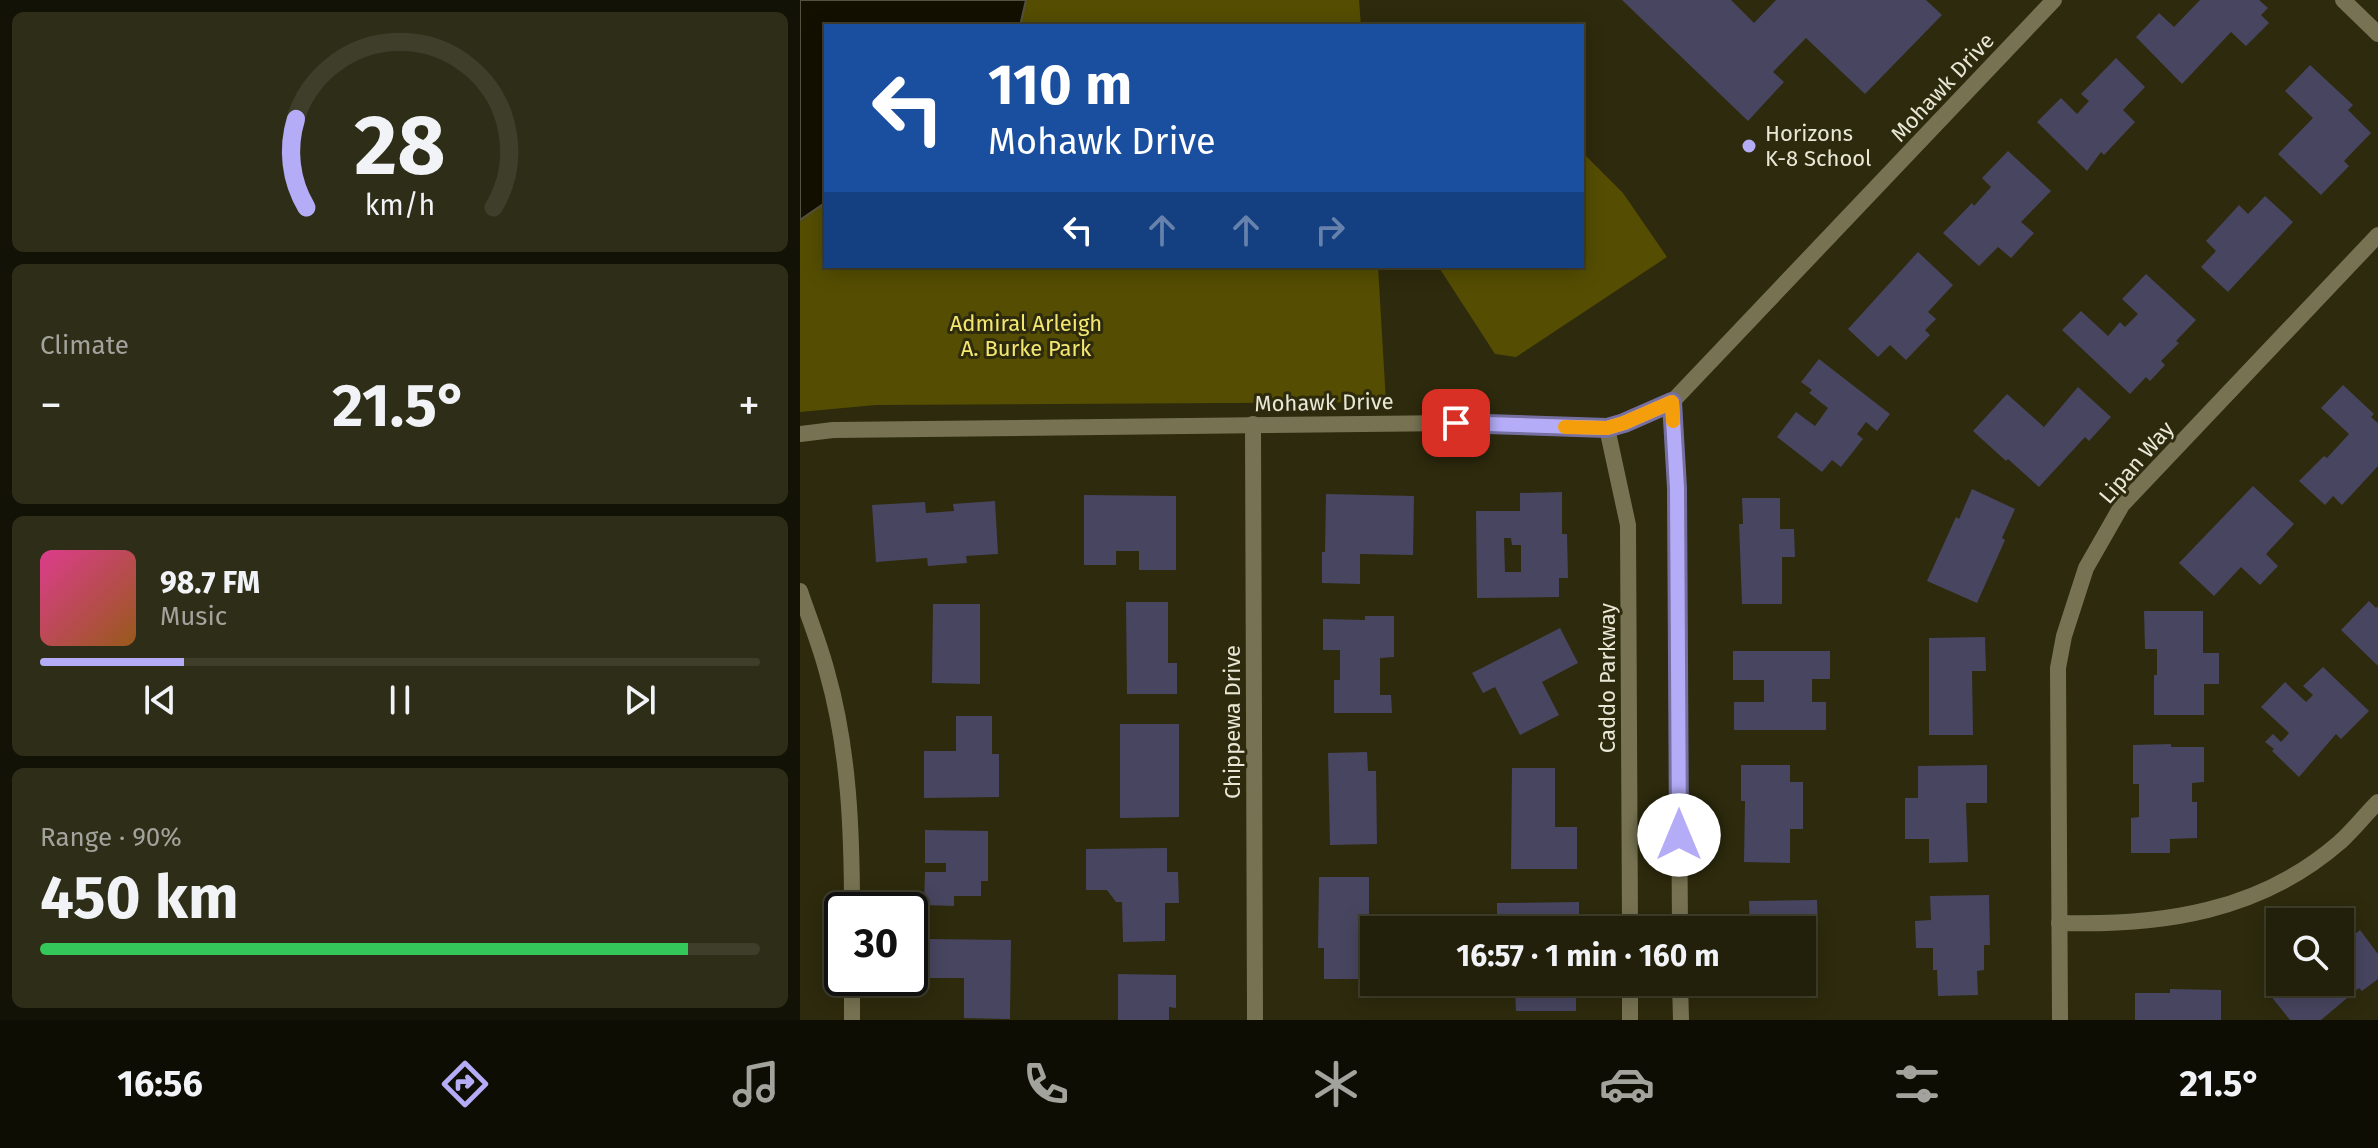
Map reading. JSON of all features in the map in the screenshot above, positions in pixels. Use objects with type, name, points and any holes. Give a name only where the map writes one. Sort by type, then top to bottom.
[{"type":"street","name":"Mohawk Drive","points":[[800,434],[833,430],[1253,424],[1456,423],[1607,428],[1624,423],[1672,402],[2054,0]]},
{"type":"street","points":[[2343,0],[2378,34]]},
{"type":"street","name":"Lipan Way","points":[[2060,1020],[2058,668],[2064,636],[2086,568],[2122,505],[2378,235]]},
{"type":"street","points":[[1672,402],[1677,488],[1680,916]]},
{"type":"street","name":"Chippewa Drive","points":[[1253,424],[1255,1020]]},
{"type":"street","name":"Caddo Parkway","points":[[1607,428],[1628,525],[1630,916]]},
{"type":"street","points":[[800,591],[828,674],[844,756],[852,839],[852,892]]},
{"type":"street","points":[[2059,923],[2095,924],[2170,918],[2241,901],[2286,880],[2340,842],[2378,802]]},
{"type":"street","points":[[852,996],[852,1020]]},
{"type":"street","points":[[1630,996],[1630,1020]]},
{"type":"street","points":[[1680,996],[1681,1020]]},
{"type":"green space","name":"Admiral Arleigh A. Burke Park","points":[[800,0],[1359,0],[1361,24],[824,24],[824,268],[1378,268],[1386,402],[876,405],[800,412]]},
{"type":"green space","points":[[1584,154],[1623,193],[1667,257],[1516,357],[1495,354],[1439,268],[1584,268]]},
{"type":"shaded area","points":[[800,0],[1026,0],[1020,24],[824,24],[824,203],[800,220]]},
{"type":"building","name":"Horizons K-8 School","points":[[1622,0],[1731,0],[1754,23],[1776,0],[1926,0],[1942,15],[1865,94],[1806,38],[1773,72],[1784,82],[1748,121]]},
{"type":"building","points":[[2200,0],[2259,0],[2268,8],[2261,15],[2269,23],[2246,46],[2231,32],[2182,84],[2136,37],[2159,13],[2174,27]]},
{"type":"building","points":[[2116,58],[2145,87],[2123,110],[2135,122],[2104,155],[2101,152],[2087,171],[2037,122],[2061,98],[2077,114],[2089,101],[2081,94]]},
{"type":"building","points":[[2310,65],[2353,105],[2348,110],[2371,133],[2344,161],[2349,166],[2321,195],[2278,154],[2313,118],[2285,91]]},
{"type":"building","points":[[2008,151],[2051,191],[2021,222],[2034,233],[2011,258],[1998,247],[1979,266],[1943,233],[1991,187],[1982,178]]},
{"type":"building","points":[[2265,196],[2293,222],[2228,292],[2201,267],[2216,251],[2206,241],[2239,205],[2248,214]]},
{"type":"building","points":[[1918,252],[1953,285],[1928,312],[1936,319],[1925,330],[1930,335],[1906,360],[1890,345],[1878,357],[1848,329]]},
{"type":"building","points":[[2146,274],[2196,320],[2161,361],[2165,365],[2150,381],[2146,377],[2130,394],[2062,330],[2081,311],[2108,336],[2120,322],[2125,327],[2138,314],[2122,299]]},
{"type":"building","points":[[1819,359],[1890,414],[1877,431],[1866,422],[1857,434],[1863,439],[1841,467],[1832,460],[1822,472],[1777,437],[1796,412],[1815,426],[1828,408],[1801,382]]},
{"type":"building","points":[[2343,385],[2374,414],[2371,417],[2378,423],[2378,466],[2342,505],[2333,496],[2325,505],[2299,481],[2324,456],[2327,458],[2349,434],[2321,408]]},
{"type":"building","points":[[2078,387],[2111,417],[2089,441],[2085,437],[2039,487],[1973,431],[2007,394],[2044,427]]},
{"type":"building","points":[[2253,486],[2294,524],[2266,554],[2278,566],[2260,585],[2241,567],[2214,596],[2179,563]]},
{"type":"building","points":[[1972,489],[2015,509],[1977,603],[1927,581]]},
{"type":"building","points":[[1562,492],[1562,534],[1567,534],[1568,578],[1559,578],[1559,597],[1477,598],[1476,511],[1520,511],[1520,493]],"holes":[[[1504,538],[1511,538],[1512,545],[1521,545],[1521,572],[1505,572]]]},
{"type":"building","points":[[1326,494],[1414,496],[1413,555],[1360,554],[1360,584],[1322,583]]},
{"type":"building","points":[[1084,495],[1176,496],[1176,570],[1139,570],[1139,551],[1116,551],[1116,565],[1084,565]]},
{"type":"building","points":[[1742,498],[1780,498],[1780,529],[1794,529],[1795,557],[1782,557],[1782,604],[1742,604],[1739,524],[1743,524]]},
{"type":"building","points":[[995,501],[998,554],[966,556],[967,563],[928,566],[927,558],[876,562],[872,505],[925,502],[926,513],[954,511],[953,504]]},
{"type":"building","points":[[2369,601],[2376,608],[2378,606],[2378,666],[2341,630]]},
{"type":"building","points":[[1126,602],[1168,602],[1168,663],[1177,663],[1177,694],[1127,694]]},
{"type":"building","points":[[933,604],[980,604],[980,684],[932,683]]},
{"type":"building","points":[[2144,611],[2203,611],[2203,653],[2219,653],[2219,684],[2204,684],[2204,715],[2154,715],[2157,649],[2145,649]]},
{"type":"building","points":[[1365,616],[1394,616],[1394,657],[1380,658],[1380,695],[1391,695],[1392,713],[1334,713],[1334,680],[1340,680],[1340,650],[1323,650],[1323,619],[1365,620]]},
{"type":"building","points":[[1560,628],[1578,663],[1542,682],[1559,715],[1520,735],[1495,687],[1483,693],[1472,673]]},
{"type":"building","points":[[1985,637],[1986,671],[1972,671],[1973,735],[1929,735],[1929,638]]},
{"type":"building","points":[[1733,651],[1830,651],[1830,679],[1812,679],[1812,702],[1826,702],[1826,730],[1734,730],[1734,702],[1764,702],[1764,680],[1733,680]]},
{"type":"building","points":[[2323,667],[2369,711],[2341,739],[2336,734],[2299,777],[2265,742],[2273,734],[2281,742],[2289,733],[2261,707],[2285,682],[2306,702],[2313,695],[2303,686]]},
{"type":"building","points":[[956,716],[992,716],[992,754],[999,754],[999,797],[924,798],[924,751],[956,751]]},
{"type":"building","points":[[1120,724],[1179,724],[1179,817],[1120,818]]},
{"type":"building","points":[[2171,744],[2171,747],[2204,747],[2204,782],[2192,783],[2192,802],[2197,802],[2197,838],[2170,839],[2170,853],[2131,853],[2131,818],[2139,817],[2139,784],[2133,784],[2133,745]]},
{"type":"building","points":[[1367,752],[1368,771],[1376,771],[1377,844],[1330,845],[1328,753]]},
{"type":"building","points":[[1741,765],[1790,765],[1790,782],[1803,782],[1803,829],[1790,829],[1790,863],[1744,862],[1745,801],[1741,801]]},
{"type":"building","points":[[1987,765],[1987,803],[1966,803],[1968,862],[1929,863],[1929,839],[1905,839],[1905,798],[1918,798],[1918,766]]},
{"type":"building","points":[[1512,768],[1555,768],[1555,827],[1577,827],[1577,869],[1511,869]]},
{"type":"building","points":[[925,830],[988,831],[988,881],[981,881],[981,896],[954,896],[954,906],[928,905],[928,892],[924,892],[925,872],[946,872],[946,863],[925,863]]},
{"type":"building","points":[[1167,848],[1167,872],[1178,872],[1179,903],[1165,903],[1165,941],[1123,942],[1122,902],[1116,902],[1107,890],[1086,890],[1086,849]]},
{"type":"building","points":[[1319,877],[1369,877],[1369,916],[1360,916],[1360,979],[1324,979],[1324,948],[1318,948]]},
{"type":"building","points":[[1989,895],[1990,945],[1984,945],[1984,970],[1977,971],[1978,995],[1938,996],[1933,948],[1916,948],[1915,921],[1931,920],[1930,896]]},
{"type":"building","points":[[1817,900],[1818,931],[1816,916],[1750,916],[1749,901]]},
{"type":"building","points":[[1579,902],[1579,916],[1497,916],[1497,903]]},
{"type":"building","points":[[2360,930],[2378,954],[2378,979],[2362,991],[2359,988],[2354,992],[2354,935]]},
{"type":"building","points":[[928,939],[1011,940],[1010,1019],[964,1018],[964,978],[928,978]]},
{"type":"building","points":[[1118,974],[1176,975],[1176,1008],[1169,1007],[1169,1020],[1118,1020]]},
{"type":"building","points":[[2170,989],[2221,990],[2221,1020],[2135,1020],[2135,993],[2170,993]]},
{"type":"building","points":[[1515,996],[1576,996],[1576,1011],[1516,1011]]},
{"type":"building","points":[[2271,996],[2350,996],[2321,1020],[2290,1020]]},
{"type":"slow traffic","points":[[1565,427],[1607,428],[1672,402],[1673,421]]},
{"type":"place","name":"Horizons K-8 School","points":[[1749,146]]},
{"type":"route","points":[[1456,423],[1607,428],[1672,402],[1677,488],[1679,835]]}]
